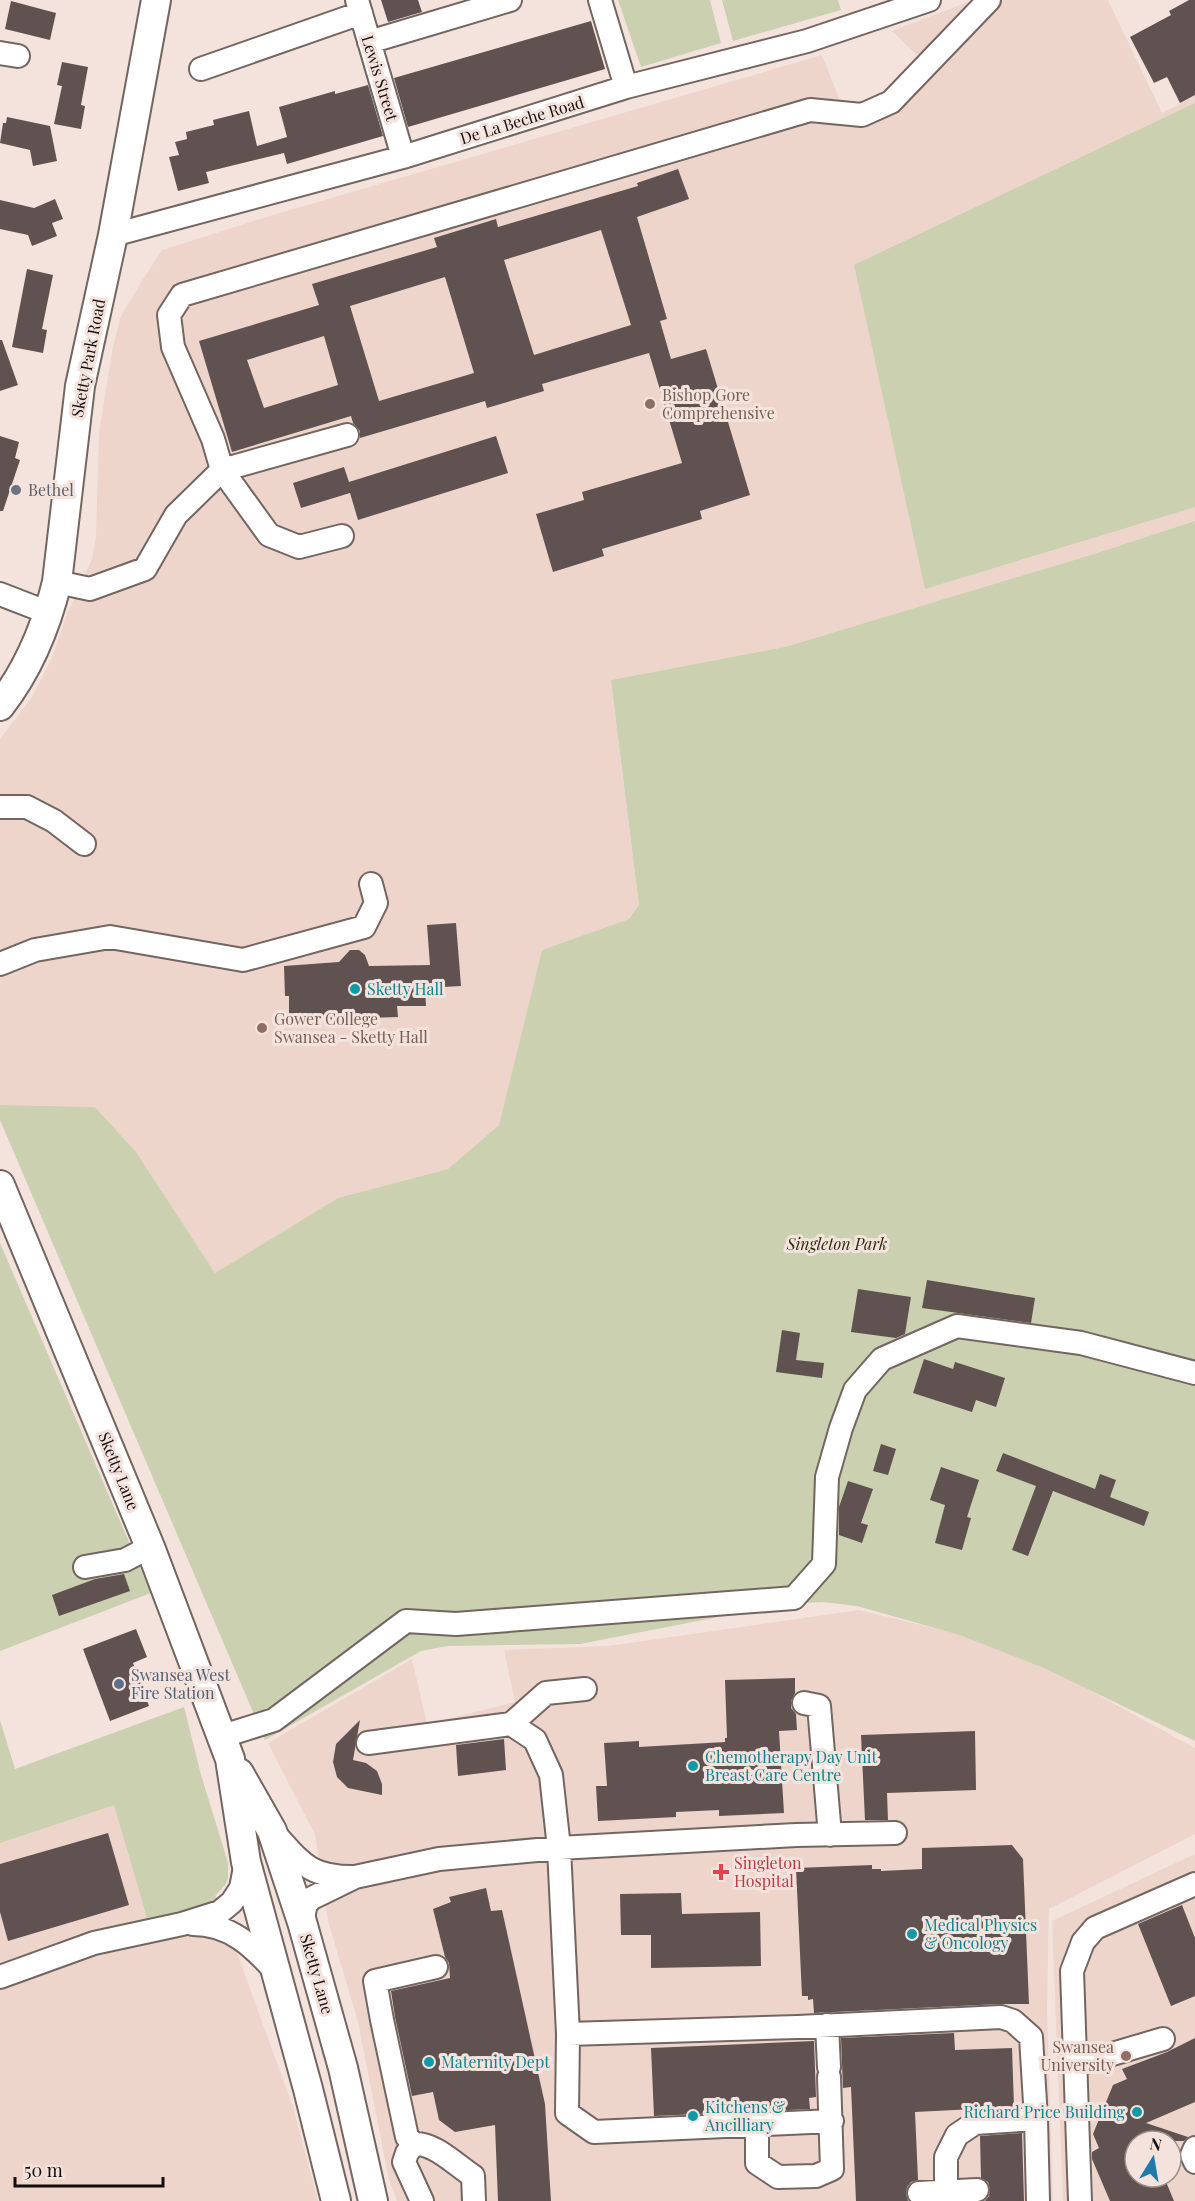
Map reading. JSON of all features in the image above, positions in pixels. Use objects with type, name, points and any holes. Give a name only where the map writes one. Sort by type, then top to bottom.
[{"type":"main road","name":"Sketty Park Road","points":[[0,706],[29,661],[49,613],[57,582],[80,386],[113,235],[156,0]]},
{"type":"main road","name":"Sketty Lane","points":[[0,1185],[150,1547],[226,1748],[272,1831],[302,1922],[343,2068],[373,2201]]},
{"type":"main road","name":"Sketty Lane","points":[[226,1748],[246,1862],[336,2201]]},
{"type":"street","points":[[369,42],[510,0]]},
{"type":"street","points":[[600,0],[626,87]]},
{"type":"street","name":"De La Beche Road","points":[[113,235],[404,157],[626,87],[807,40],[928,0]]},
{"type":"street","points":[[342,536],[299,547],[268,535],[222,470],[213,439],[173,347],[169,315],[182,295],[810,110],[862,115],[891,102],[989,0]]},
{"type":"street","points":[[201,69],[359,7]]},
{"type":"street","name":"Lewis Street","points":[[359,7],[404,157]]},
{"type":"street","points":[[57,582],[90,589],[145,569],[176,515],[222,470],[347,435]]},
{"type":"street","points":[[0,594],[49,613]]},
{"type":"street","points":[[0,807],[27,807],[54,822],[84,844]]},
{"type":"street","points":[[0,964],[35,950],[110,937],[243,960],[364,927],[376,903],[371,884]]},
{"type":"street","points":[[226,1748],[274,1720],[406,1621],[456,1624],[794,1598],[824,1564],[827,1478],[841,1428],[855,1390],[882,1359],[957,1326],[1081,1343],[1195,1373]]},
{"type":"street","points":[[85,1567],[125,1560],[150,1547]]},
{"type":"street","points":[[368,1743],[511,1724],[546,1693],[585,1689]]},
{"type":"street","points":[[804,1703],[819,1706],[830,1835]]},
{"type":"street","points":[[511,1724],[535,1740],[550,1775],[559,1848],[567,2034],[567,2113],[594,2132],[832,2121]]},
{"type":"street","points":[[272,1831],[307,1867],[333,1877],[355,1877],[439,1859],[559,1848],[895,1833]]},
{"type":"street","points":[[0,1977],[94,1943],[183,1924],[220,1912],[232,1902],[241,1888],[246,1862]]},
{"type":"street","points":[[302,1922],[306,1904],[312,1898],[355,1877]]},
{"type":"street","points":[[1080,2201],[1072,1971],[1083,1942],[1095,1928],[1195,1884]]},
{"type":"street","points":[[183,1924],[208,1924],[227,1929],[258,1951],[277,1974]]},
{"type":"street","points":[[414,2144],[407,2138],[375,1980],[436,1967]]},
{"type":"street","points":[[567,2034],[1001,2017],[1013,2021],[1031,2037],[1038,2201]]},
{"type":"street","points":[[757,2126],[757,2163],[778,2177],[816,2176],[832,2169],[832,2121],[826,2025]]},
{"type":"street","points":[[1075,2066],[1163,2039]]},
{"type":"street","points":[[946,2191],[946,2157],[957,2135],[975,2123],[1036,2119]]},
{"type":"street","points":[[422,2201],[404,2162],[407,2152],[414,2144],[420,2143],[433,2148],[473,2176],[474,2201]]},
{"type":"street","points":[[1195,2148],[1192,2155],[1195,2162]]},
{"type":"street","points":[[919,2193],[977,2190]]},
{"type":"shaded area","name":"Bishop Gore Comprehensive","points":[[973,0],[1108,0],[1162,113],[1195,96],[1195,521],[1094,554],[785,647],[611,680],[639,905],[629,919],[542,950],[499,1125],[448,1169],[338,1198],[215,1273],[136,1152],[95,1107],[0,1105],[0,739],[32,697],[52,658],[67,614],[92,559],[96,535],[99,433],[113,346],[121,316],[140,284],[162,250],[266,217],[822,55],[839,98],[845,104],[865,104],[888,89],[922,60],[892,31]]},
{"type":"shaded area","name":"Singleton Hospital","points":[[859,1610],[959,1634],[1045,1666],[1195,1748],[1195,1834],[1049,1909],[1047,2011],[1053,2201],[397,2201],[389,2180],[358,2022],[328,1921],[315,1835],[268,1743],[412,1659],[427,1724],[515,1702],[504,1650],[608,1646]]},
{"type":"shaded area","points":[[201,1775],[228,1863],[228,1878],[215,1896],[219,1901],[293,2107],[318,2201],[0,2201],[0,1843]]},
{"type":"shaded area","name":"Swansea University","points":[[1195,1854],[1195,2201],[1063,2201],[1052,1921]]},
{"type":"green space","points":[[618,0],[710,0],[721,43],[641,67]]},
{"type":"green space","points":[[722,0],[838,0],[841,10],[733,41]]},
{"type":"green space","points":[[1195,103],[1195,507],[925,589],[854,265]]},
{"type":"green space","name":"Singleton Park","points":[[1195,521],[1195,1741],[1044,1668],[960,1635],[857,1606],[822,1602],[785,1604],[580,1644],[448,1646],[421,1651],[265,1740],[0,1120],[0,1105],[95,1107],[136,1152],[215,1273],[338,1198],[448,1169],[499,1125],[542,950],[629,919],[639,905],[611,680],[785,647],[1094,554]]},
{"type":"green space","points":[[0,1243],[151,1593],[0,1651]]},
{"type":"green space","points":[[184,1707],[201,1775],[228,1863],[228,1878],[215,1896],[219,1901],[198,1911],[148,1921],[114,1805],[0,1843],[0,1720],[15,1769]]},
{"type":"building","points":[[381,0],[418,0],[422,12],[388,22]]},
{"type":"building","points":[[1189,0],[1195,0],[1195,95],[1180,103],[1167,77],[1154,83],[1130,37],[1171,15],[1169,11]]},
{"type":"building","points":[[11,1],[56,13],[50,40],[5,29]]},
{"type":"building","points":[[591,21],[605,69],[408,127],[394,78]]},
{"type":"building","points":[[62,62],[88,67],[81,105],[85,106],[81,129],[54,124],[62,86],[57,85]]},
{"type":"building","points":[[368,85],[383,136],[287,164],[284,153],[206,172],[209,183],[178,191],[169,157],[179,155],[175,142],[187,139],[186,132],[214,125],[213,120],[249,111],[257,146],[287,137],[279,107],[335,91],[335,94]]},
{"type":"building","points":[[7,117],[50,126],[57,161],[33,166],[30,150],[0,143],[3,123],[6,123]]},
{"type":"building","points":[[678,169],[689,199],[637,217],[667,319],[660,321],[671,359],[706,349],[750,495],[700,511],[702,519],[602,549],[604,556],[553,572],[536,514],[584,500],[582,492],[682,463],[649,353],[542,384],[544,391],[487,408],[485,401],[360,438],[360,431],[353,423],[351,416],[232,452],[199,341],[319,305],[312,284],[437,247],[434,238],[496,219],[498,227],[638,186],[637,183]],"holes":[[[601,230],[631,325],[534,355],[504,260]],[[445,277],[474,373],[379,401],[350,306]],[[324,336],[338,385],[264,408],[247,360]]]},
{"type":"building","points":[[55,199],[63,219],[52,223],[57,236],[32,246],[28,235],[0,229],[0,200],[34,208]]},
{"type":"building","points":[[27,269],[53,275],[42,329],[47,330],[43,353],[12,347]]},
{"type":"building","points":[[0,340],[2,340],[18,385],[0,391]]},
{"type":"building","points":[[0,436],[19,442],[15,458],[20,460],[3,511],[0,511]]},
{"type":"building","points":[[496,436],[508,473],[358,520],[350,493],[301,508],[293,483],[344,467],[349,482]]},
{"type":"building","name":"Sketty Hall","points":[[456,923],[461,986],[425,988],[426,1006],[397,1006],[398,1017],[309,1020],[297,1026],[289,1023],[289,996],[285,996],[284,966],[339,962],[350,950],[359,950],[365,955],[369,966],[430,965],[427,925]]},
{"type":"building","points":[[927,1280],[1035,1298],[1031,1323],[922,1308]]},
{"type":"building","points":[[858,1289],[911,1297],[905,1334],[896,1338],[851,1332]]},
{"type":"building","points":[[782,1330],[800,1333],[796,1360],[824,1363],[822,1378],[776,1372]]},
{"type":"building","points":[[924,1359],[953,1369],[955,1362],[1005,1378],[996,1407],[976,1400],[972,1412],[913,1393]]},
{"type":"building","points":[[881,1444],[896,1449],[888,1475],[873,1471]]},
{"type":"building","points":[[1003,1453],[1095,1489],[1100,1474],[1116,1480],[1110,1497],[1149,1512],[1144,1526],[1053,1491],[1028,1556],[1012,1550],[1036,1486],[996,1471]]},
{"type":"building","points":[[941,1467],[979,1480],[967,1517],[971,1518],[962,1550],[935,1543],[945,1505],[930,1500]]},
{"type":"building","points":[[848,1481],[873,1489],[861,1523],[868,1525],[862,1543],[839,1535],[839,1507]]},
{"type":"building","points":[[124,1574],[130,1591],[59,1616],[52,1595],[95,1579]]},
{"type":"building","name":"Swansea West Fire Station","points":[[136,1629],[147,1657],[133,1663],[149,1706],[110,1721],[83,1649]]},
{"type":"building","name":"Chemotherapy Day Unit Breast Care Centre","points":[[795,1678],[795,1693],[791,1701],[791,1708],[796,1714],[797,1730],[779,1731],[784,1813],[719,1816],[719,1810],[676,1812],[676,1817],[598,1821],[596,1786],[607,1786],[604,1743],[639,1741],[639,1747],[725,1742],[727,1738],[725,1680]]},
{"type":"building","points":[[360,1720],[353,1760],[366,1763],[377,1771],[382,1784],[382,1795],[348,1788],[337,1777],[333,1762],[336,1744]]},
{"type":"building","points":[[975,1731],[976,1790],[887,1793],[888,1820],[865,1820],[861,1735]]},
{"type":"building","points":[[504,1739],[506,1770],[458,1776],[456,1745]]},
{"type":"building","points":[[108,1833],[129,1905],[8,1941],[0,1912],[0,1864]]},
{"type":"building","name":"Medical Physics & Oncology","points":[[1012,1845],[1023,1859],[1029,2004],[814,2013],[813,1999],[808,2000],[808,1996],[802,1996],[796,1868],[872,1865],[872,1869],[881,1869],[881,1871],[922,1869],[922,1848]]},
{"type":"building","name":"Maternity Dept","points":[[486,1888],[491,1911],[502,1910],[545,2104],[551,2201],[498,2201],[495,2125],[455,2132],[439,2120],[433,2092],[412,2096],[395,2017],[391,1991],[450,1978],[449,1963],[445,1957],[433,1909],[451,1902],[449,1897]]},
{"type":"building","points":[[681,1893],[682,1914],[760,1912],[761,1966],[651,1968],[651,1935],[621,1935],[620,1894]]},
{"type":"building","points":[[1182,1905],[1195,1938],[1195,1996],[1171,2006],[1138,1924]]},
{"type":"building","points":[[954,2033],[955,2050],[1012,2048],[1014,2107],[915,2112],[918,2180],[911,2182],[907,2187],[908,2201],[856,2201],[851,2087],[843,2088],[841,2038]]},
{"type":"building","name":"Richard Price Building","points":[[1195,2038],[1195,2102],[1146,2123],[1164,2129],[1123,2129],[1123,2189],[1169,2189],[1174,2201],[1110,2201],[1092,2159],[1092,2152],[1099,2148],[1093,2134],[1113,2085],[1127,2079],[1122,2069],[1167,2052]]},
{"type":"building","points":[[814,2041],[816,2097],[809,2098],[810,2109],[654,2116],[651,2048]]},
{"type":"building","points":[[1022,2133],[1024,2201],[985,2201],[990,2189],[988,2182],[981,2178],[980,2136]]},
{"type":"place","name":"Bishop Gore Comprehensive","points":[[650,404]]},
{"type":"place","name":"Bethel","points":[[16,490]]},
{"type":"place","name":"Sketty Hall","points":[[355,989]]},
{"type":"place","name":"Gower College Swansea - Sketty Hall","points":[[262,1028]]},
{"type":"place","name":"Swansea West Fire Station","points":[[119,1684]]},
{"type":"place","name":"Chemotherapy Day Unit Breast Care Centre","points":[[693,1766]]},
{"type":"place","name":"Singleton Hospital","points":[[721,1872]]},
{"type":"place","name":"Medical Physics & Oncology","points":[[912,1934]]},
{"type":"place","name":"Swansea University","points":[[1126,2056]]},
{"type":"place","name":"Maternity Dept","points":[[429,2062]]},
{"type":"place","name":"Richard Price Building","points":[[1137,2112]]},
{"type":"place","name":"Kitchens & Ancilliary","points":[[693,2116]]}]
